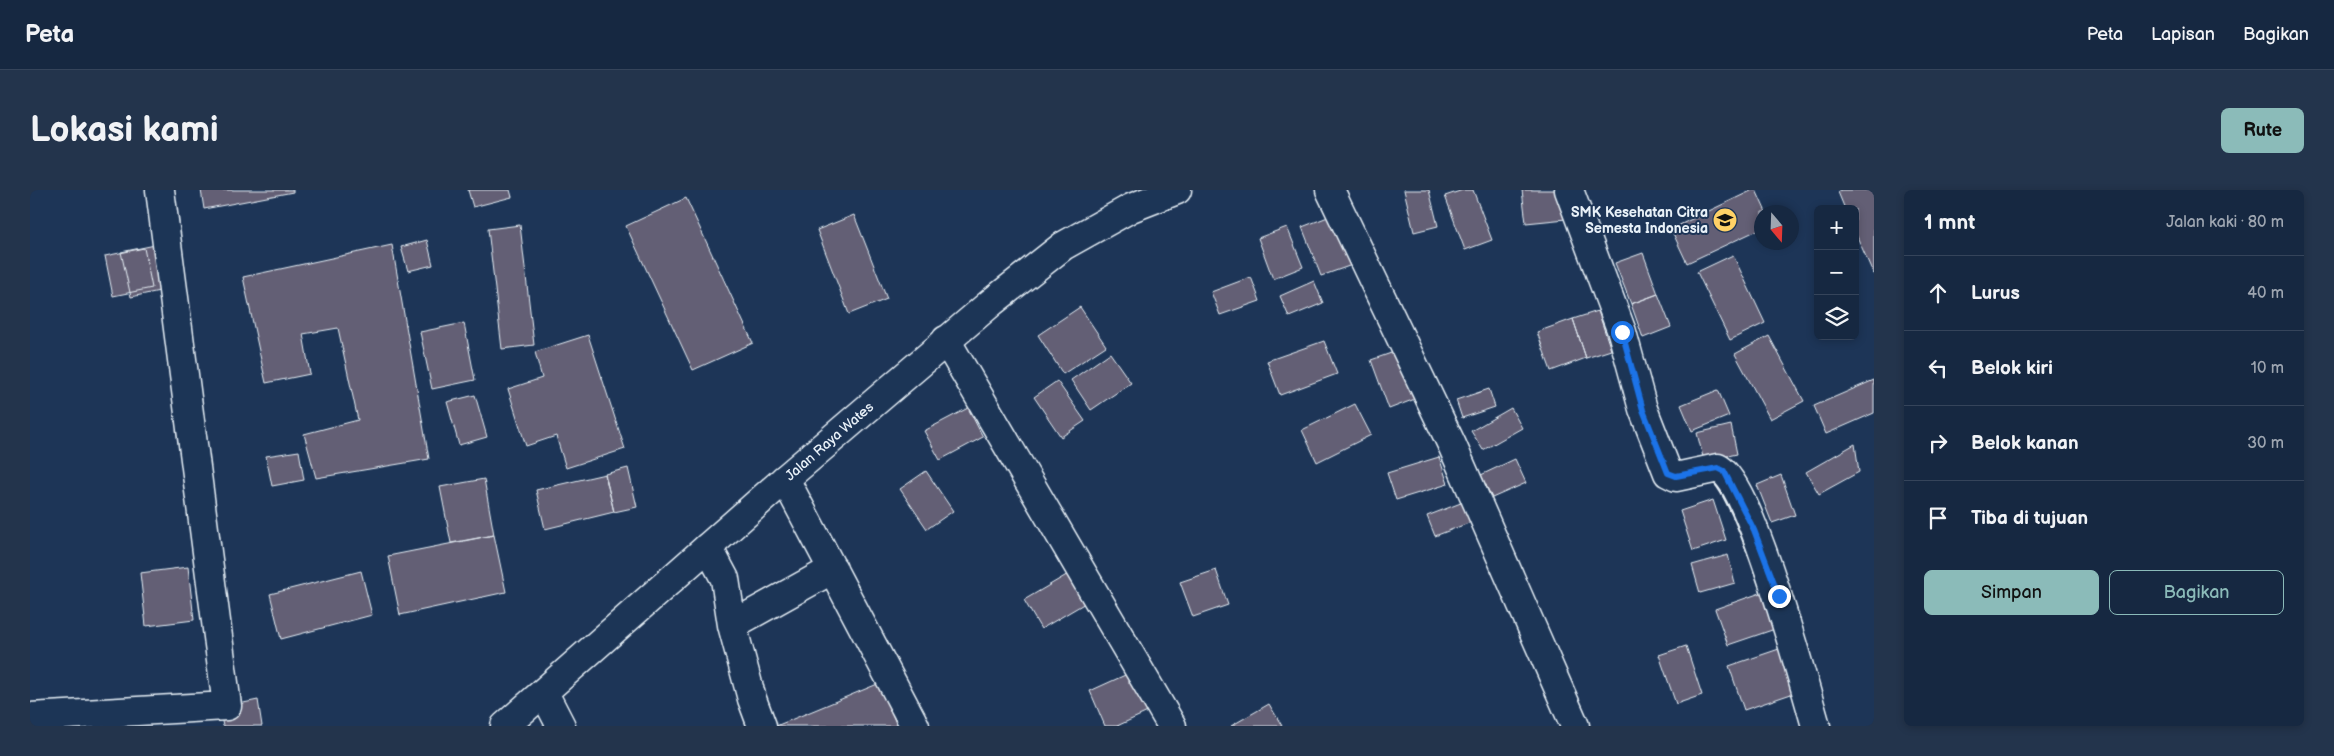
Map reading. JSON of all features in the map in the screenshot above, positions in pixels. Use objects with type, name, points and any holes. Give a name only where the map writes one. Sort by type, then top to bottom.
[{"type":"main road","points":[[30,717],[227,706],[160,190]]},
{"type":"main road","name":"Jalan Raya Wates","points":[[505,726],[946,340],[1063,246],[1131,208],[1177,190]]},
{"type":"main road","points":[[1330,190],[1452,445],[1575,726]]},
{"type":"main road","points":[[1569,190],[1622,332],[1643,410],[1668,473],[1676,476],[1718,468],[1727,475],[1754,530],[1779,596],[1816,726]]},
{"type":"main road","points":[[946,340],[1172,726]]},
{"type":"main road","points":[[785,479],[914,726]]},
{"type":"main road","points":[[708,547],[725,580],[732,625],[752,699],[762,726]]},
{"type":"main road","points":[[732,625],[833,569]]},
{"type":"main road","points":[[544,693],[561,726]]},
{"type":"building","points":[[201,190],[293,190],[293,192],[204,209]]},
{"type":"building","points":[[468,190],[510,190],[512,197],[473,207]]},
{"type":"building","points":[[1404,190],[1429,190],[1438,226],[1414,232]]},
{"type":"building","points":[[1463,190],[1473,190],[1492,240],[1465,250],[1445,196]]},
{"type":"building","points":[[1522,190],[1562,190],[1566,219],[1526,223]]},
{"type":"building","name":"SMK Kesehatan Citra Semesta Indonesia","points":[[1753,190],[1756,190],[1763,205],[1754,205],[1754,232],[1687,263],[1671,229]]},
{"type":"building","points":[[1841,190],[1874,190],[1874,275],[1859,241],[1859,205],[1843,205],[1838,192]]},
{"type":"building","points":[[686,198],[753,343],[693,370],[626,226]]},
{"type":"building","points":[[854,215],[887,299],[849,314],[817,230]]},
{"type":"building","points":[[1333,215],[1352,265],[1321,276],[1302,227]]},
{"type":"building","points":[[520,225],[534,345],[502,349],[488,229]]},
{"type":"building","points":[[1287,227],[1303,267],[1273,279],[1258,238]]},
{"type":"building","points":[[427,240],[433,265],[408,271],[401,247]]},
{"type":"building","points":[[160,244],[169,289],[131,297],[121,252]]},
{"type":"building","points":[[392,245],[429,459],[316,478],[304,434],[358,420],[338,328],[303,334],[310,374],[266,383],[243,277]]},
{"type":"building","points":[[144,248],[152,288],[113,296],[105,256]]},
{"type":"building","points":[[1643,253],[1658,294],[1631,304],[1615,263]]},
{"type":"building","name":"SMK Kesehatan Citra Semesta Indonesia","points":[[1733,255],[1765,323],[1730,340],[1697,272]]},
{"type":"building","points":[[1251,277],[1260,301],[1220,315],[1211,292]]},
{"type":"building","points":[[1314,281],[1323,303],[1289,317],[1280,296]]},
{"type":"building","points":[[1658,294],[1671,327],[1643,338],[1631,304]]},
{"type":"building","points":[[1080,307],[1106,346],[1063,374],[1038,335]]},
{"type":"building","points":[[1598,311],[1611,350],[1586,358],[1573,319]]},
{"type":"building","points":[[1573,319],[1586,358],[1551,371],[1537,332]]},
{"type":"building","points":[[464,323],[475,380],[432,389],[420,332]]},
{"type":"building","points":[[588,335],[625,449],[566,468],[556,436],[526,446],[508,389],[542,378],[535,352]]},
{"type":"building","points":[[1769,336],[1804,401],[1770,419],[1735,354]]},
{"type":"building","points":[[1324,341],[1337,374],[1280,395],[1267,361]]},
{"type":"building","points":[[1397,351],[1415,399],[1389,409],[1371,360]]},
{"type":"building","points":[[1110,353],[1131,383],[1091,410],[1071,380]]},
{"type":"building","points":[[1874,380],[1874,413],[1826,434],[1814,406]]},
{"type":"building","points":[[1057,381],[1085,421],[1061,437],[1034,397]]},
{"type":"building","points":[[1489,389],[1495,407],[1462,418],[1456,400]]},
{"type":"building","points":[[1718,390],[1729,416],[1692,431],[1681,405]]},
{"type":"building","points":[[475,395],[487,437],[459,445],[447,402]]},
{"type":"building","points":[[1355,404],[1371,435],[1317,462],[1302,430]]},
{"type":"building","points":[[968,408],[983,437],[940,460],[924,431]]},
{"type":"building","points":[[1511,408],[1522,428],[1483,450],[1471,431]]},
{"type":"building","points":[[1731,425],[1737,454],[1704,461],[1697,433]]},
{"type":"building","points":[[1855,444],[1859,472],[1819,494],[1806,472]]},
{"type":"building","points":[[299,451],[304,480],[272,486],[266,456]]},
{"type":"building","points":[[1439,457],[1448,484],[1396,500],[1387,473]]},
{"type":"building","points":[[1515,459],[1526,483],[1492,498],[1481,475]]},
{"type":"building","points":[[628,468],[637,507],[614,512],[605,474]]},
{"type":"building","points":[[926,471],[953,511],[927,529],[900,489]]},
{"type":"building","points":[[605,474],[614,512],[545,529],[536,490]]},
{"type":"building","points":[[1781,475],[1795,515],[1772,523],[1757,485]]},
{"type":"building","points":[[484,479],[494,535],[451,543],[440,487]]},
{"type":"building","points":[[1713,500],[1726,540],[1693,551],[1680,511]]},
{"type":"building","points":[[1466,501],[1474,521],[1435,536],[1427,516]]},
{"type":"building","points":[[494,535],[506,592],[400,615],[388,556]]},
{"type":"building","points":[[1728,555],[1735,583],[1700,593],[1692,565]]},
{"type":"building","points":[[188,567],[194,620],[146,626],[140,573]]},
{"type":"building","points":[[1216,570],[1228,605],[1193,617],[1180,582]]},
{"type":"building","points":[[361,571],[372,615],[281,639],[270,594]]},
{"type":"building","points":[[1070,573],[1087,602],[1041,629],[1024,600]]},
{"type":"building","points":[[1766,591],[1778,628],[1728,645],[1715,609]]},
{"type":"building","points":[[1686,646],[1702,695],[1676,704],[1659,655]]},
{"type":"building","points":[[1782,648],[1797,692],[1744,710],[1729,666]]},
{"type":"building","points":[[1134,671],[1152,710],[1117,726],[1105,726],[1090,691]]},
{"type":"building","points":[[880,683],[897,726],[776,726]]},
{"type":"building","points":[[258,700],[262,726],[223,726],[219,708]]},
{"type":"building","points":[[1269,704],[1282,726],[1231,726]]},
{"type":"place","name":"SMK Kesehatan Citra Semesta Indonesia","points":[[1725,220]]},
{"type":"route","points":[[1622,332],[1643,410],[1668,473],[1676,476],[1708,469],[1718,468],[1724,471],[1754,530],[1779,596]]}]
